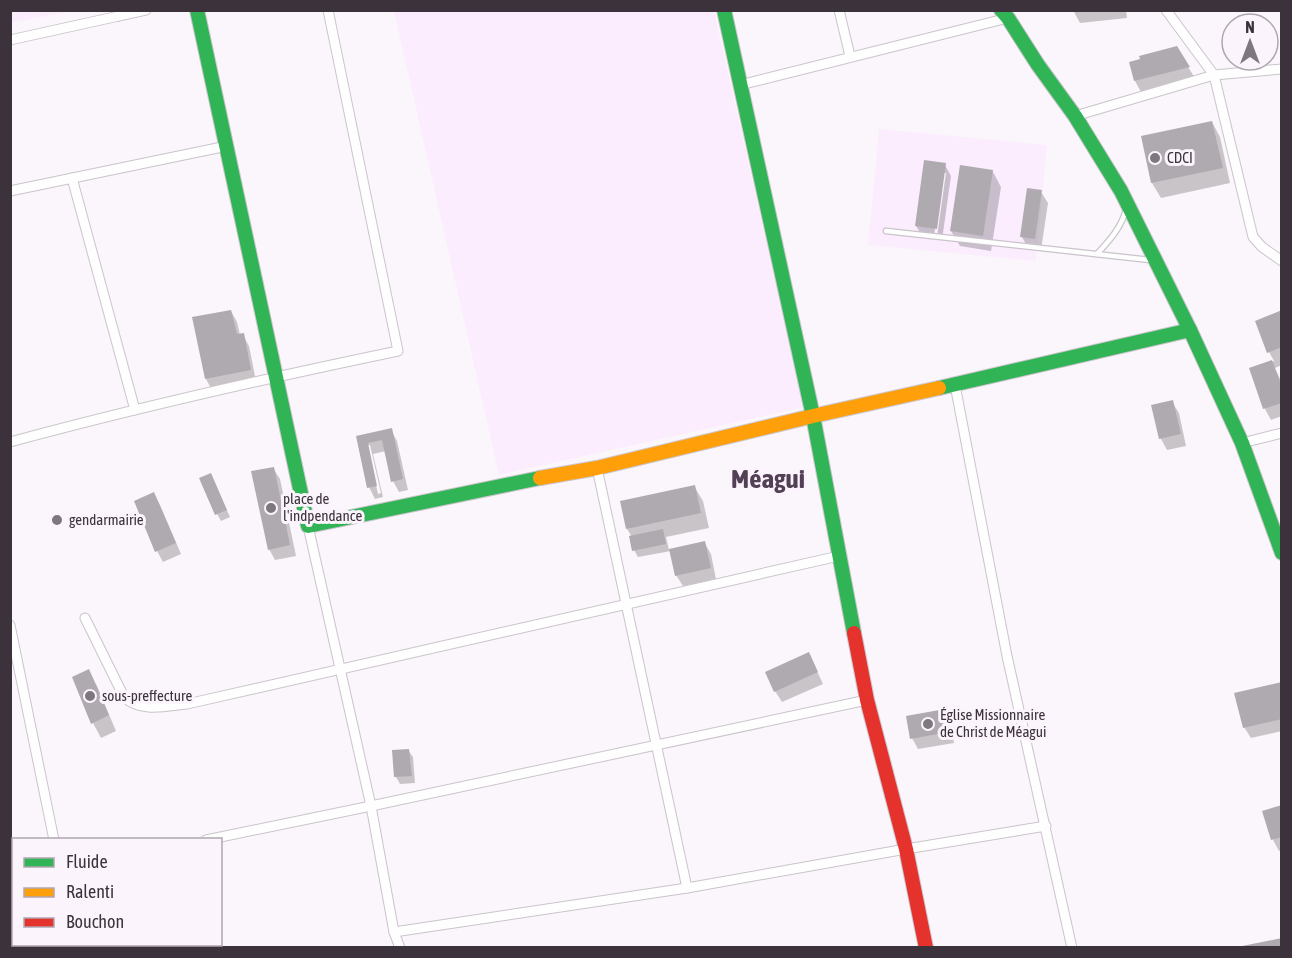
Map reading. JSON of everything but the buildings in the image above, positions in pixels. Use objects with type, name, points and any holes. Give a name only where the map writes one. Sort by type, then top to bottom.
[{"type":"street","points":[[10,40],[146,10]]},
{"type":"street","points":[[197,10],[274,377],[370,806],[394,932],[400,948]]},
{"type":"street","points":[[10,442],[274,377],[398,351],[328,10]]},
{"type":"street","points":[[724,10],[813,416],[867,700],[906,849],[926,948]]},
{"type":"street","points":[[838,10],[850,57]]},
{"type":"street","points":[[1166,10],[1214,75],[1253,237],[1281,261]]},
{"type":"street","points":[[740,85],[1005,14],[1038,65],[1076,116],[1127,204],[1156,260],[1242,443],[1281,553]]},
{"type":"street","points":[[1076,116],[1214,75],[1281,69]]},
{"type":"street","points":[[10,191],[227,146]]},
{"type":"street","points":[[72,178],[135,410]]},
{"type":"street","points":[[308,526],[493,487],[597,468],[1190,330]]},
{"type":"street","points":[[955,385],[1007,656],[1072,948]]},
{"type":"street","points":[[1242,443],[1281,433]]},
{"type":"street","points":[[597,468],[687,888]]},
{"type":"street","points":[[85,618],[124,697],[130,703],[151,708],[187,704],[839,556]]},
{"type":"street","points":[[10,625],[54,838]]},
{"type":"street","points":[[216,838],[867,700]]},
{"type":"street","points":[[394,932],[687,888],[1046,826]]},
{"type":"lane","points":[[1096,254],[1108,242],[1124,218],[1127,204]]},
{"type":"lane","points":[[886,231],[1156,260]]},
{"type":"shaded area","points":[[11,10],[71,10],[71,11],[11,23]]},
{"type":"shaded area","points":[[394,11],[714,11],[804,407],[499,475]]},
{"type":"shaded area","points":[[879,129],[1047,145],[1036,261],[868,245]]},
{"type":"traffic: fast","points":[[197,10],[308,526],[540,478]]},
{"type":"traffic: fast","points":[[724,10],[813,416],[854,633]]},
{"type":"traffic: fast","points":[[1001,10],[1075,116],[1121,191],[1190,330],[1242,443],[1282,553]]},
{"type":"traffic: fast","points":[[939,388],[1190,330]]},
{"type":"traffic: slow","points":[[540,478],[597,468],[939,388]]},
{"type":"traffic: jam","points":[[854,633],[867,700],[906,849],[926,948]]},
{"type":"place","name":"CDCI","points":[[1155,158]]},
{"type":"place","name":"place de l'indpendance","points":[[271,508]]},
{"type":"place","name":"gendarmairie","points":[[57,520]]},
{"type":"place","name":"sous-preffecture","points":[[90,696]]},
{"type":"place","name":"Église Missionnaire de Christ de Méagui","points":[[928,724]]},
{"type":"district","name":"Méagui","points":[[768,479]]}]
